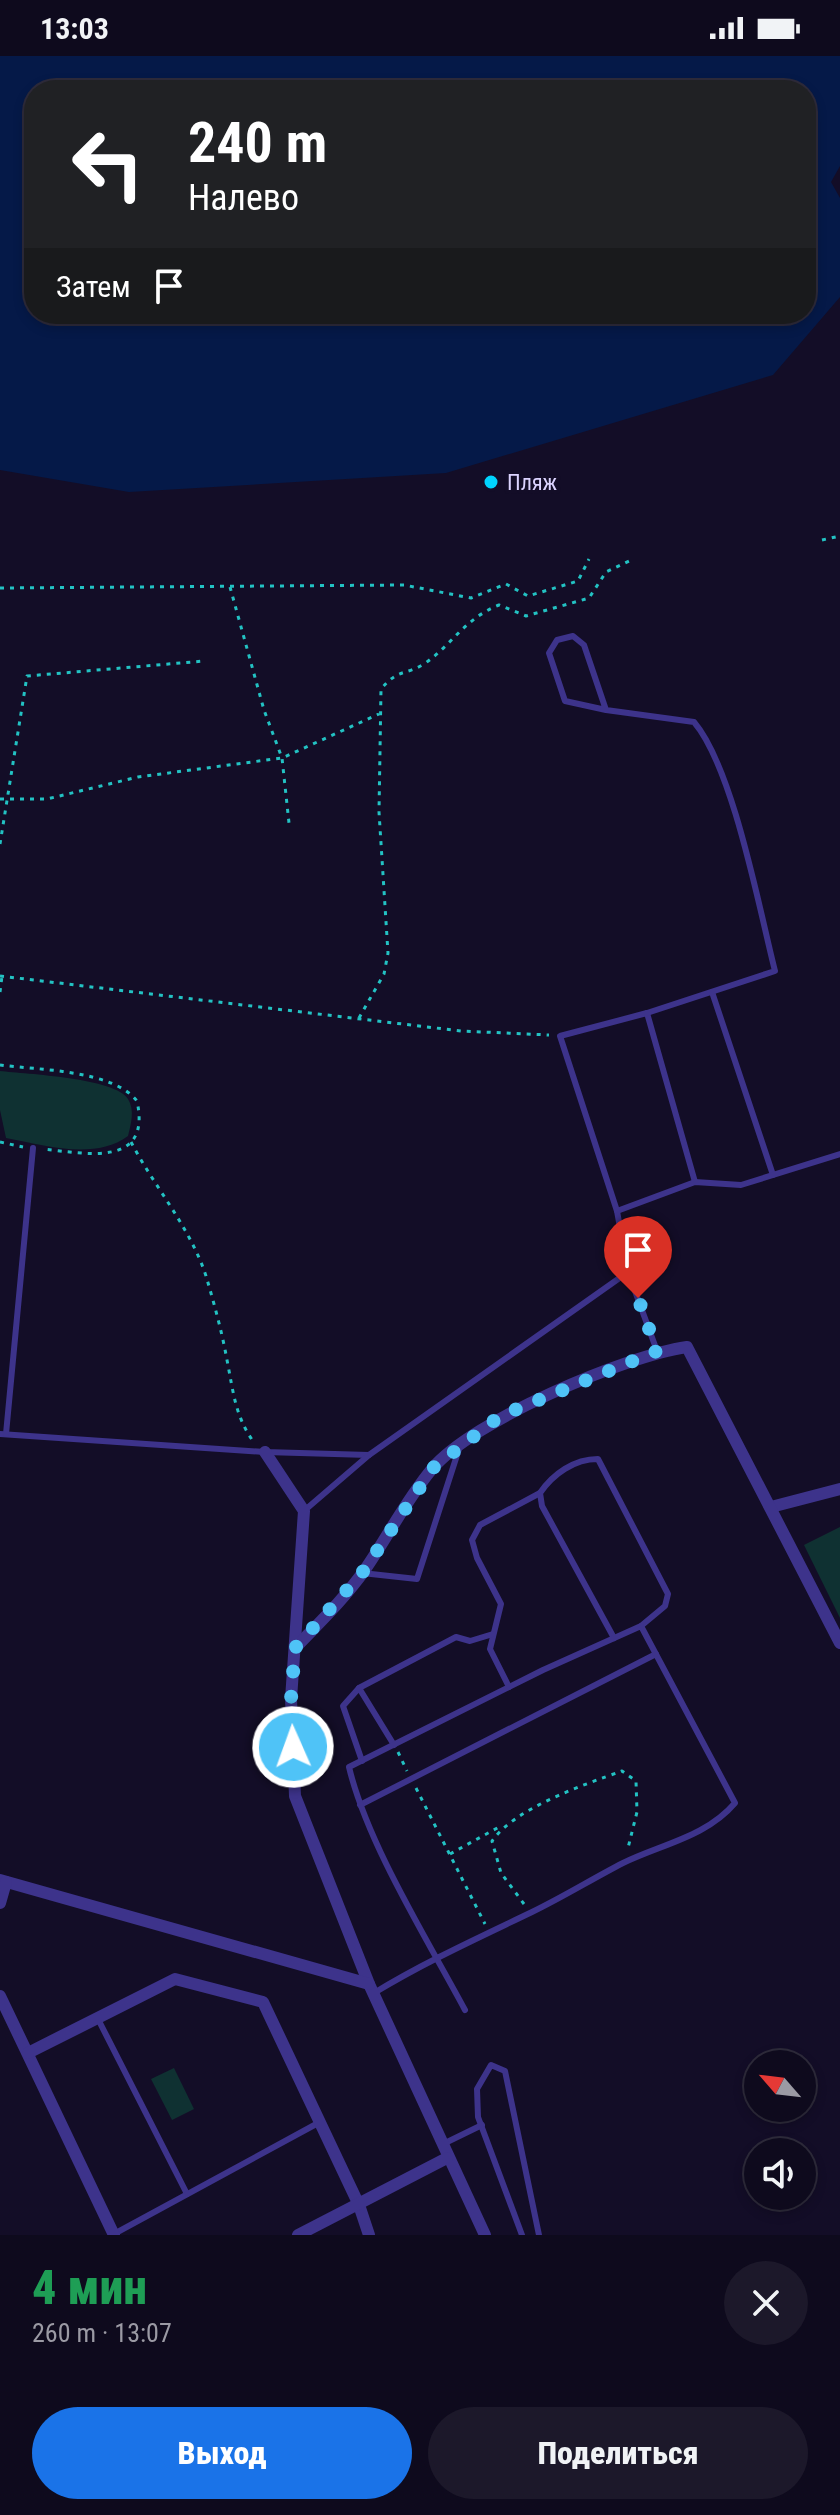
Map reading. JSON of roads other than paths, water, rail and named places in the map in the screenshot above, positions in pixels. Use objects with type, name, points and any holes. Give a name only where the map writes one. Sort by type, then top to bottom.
[{"type":"street","points":[[295,1648],[362,1573],[433,1468],[460,1445],[500,1416],[657,1351],[687,1347],[840,1643]]},
{"type":"street","points":[[265,1452],[304,1511],[291,1699],[295,1796],[372,1988],[447,2158],[485,2235]]},
{"type":"street","points":[[771,1507],[840,1489]]},
{"type":"street","points":[[0,1903],[3,1881],[372,1988]]},
{"type":"street","points":[[28,2053],[175,1979],[263,2002],[359,2205],[369,2235]]},
{"type":"street","points":[[0,1996],[114,2234]]},
{"type":"street","points":[[298,2235],[447,2158]]},
{"type":"lane","points":[[606,710],[584,645],[573,636],[557,640],[549,653],[565,701],[606,710],[694,722],[708,739],[738,827],[775,971],[647,1013],[560,1036],[617,1211],[628,1272],[657,1351]]},
{"type":"lane","points":[[712,992],[773,1175]]},
{"type":"lane","points":[[647,1013],[695,1182]]},
{"type":"lane","points":[[33,1148],[3,1434],[265,1452],[369,1455]]},
{"type":"lane","points":[[617,1211],[695,1182],[741,1185],[840,1154]]},
{"type":"lane","points":[[304,1511],[369,1455],[628,1272]]},
{"type":"lane","points":[[362,1573],[417,1579],[460,1445]]},
{"type":"lane","points":[[465,2010],[360,1805],[349,1767],[509,1687],[641,1626],[665,1606],[668,1594],[598,1459],[586,1459],[551,1476],[540,1493],[480,1525],[472,1540],[477,1558],[501,1604],[490,1649],[509,1687]]},
{"type":"lane","points":[[540,1493],[542,1506],[614,1638]]},
{"type":"lane","points":[[372,1988],[533,1912],[624,1863],[687,1838],[723,1818],[735,1803],[641,1626]]},
{"type":"lane","points":[[362,1761],[343,1706],[359,1688],[456,1637],[470,1641],[493,1634]]},
{"type":"lane","points":[[360,1805],[656,1654]]},
{"type":"lane","points":[[359,1688],[394,1745]]},
{"type":"lane","points":[[98,2018],[187,2194]]},
{"type":"lane","points":[[522,2235],[482,2125],[477,2089],[491,2065],[505,2071],[539,2235]]},
{"type":"lane","points":[[114,2234],[320,2122]]},
{"type":"lane","points":[[443,2144],[482,2125]]},
{"type":"water","points":[[0,56],[840,56],[840,166],[831,182],[840,198],[840,297],[773,375],[446,473],[129,492],[0,470]]},
{"type":"place","name":"Пляж","points":[[491,482]]}]
